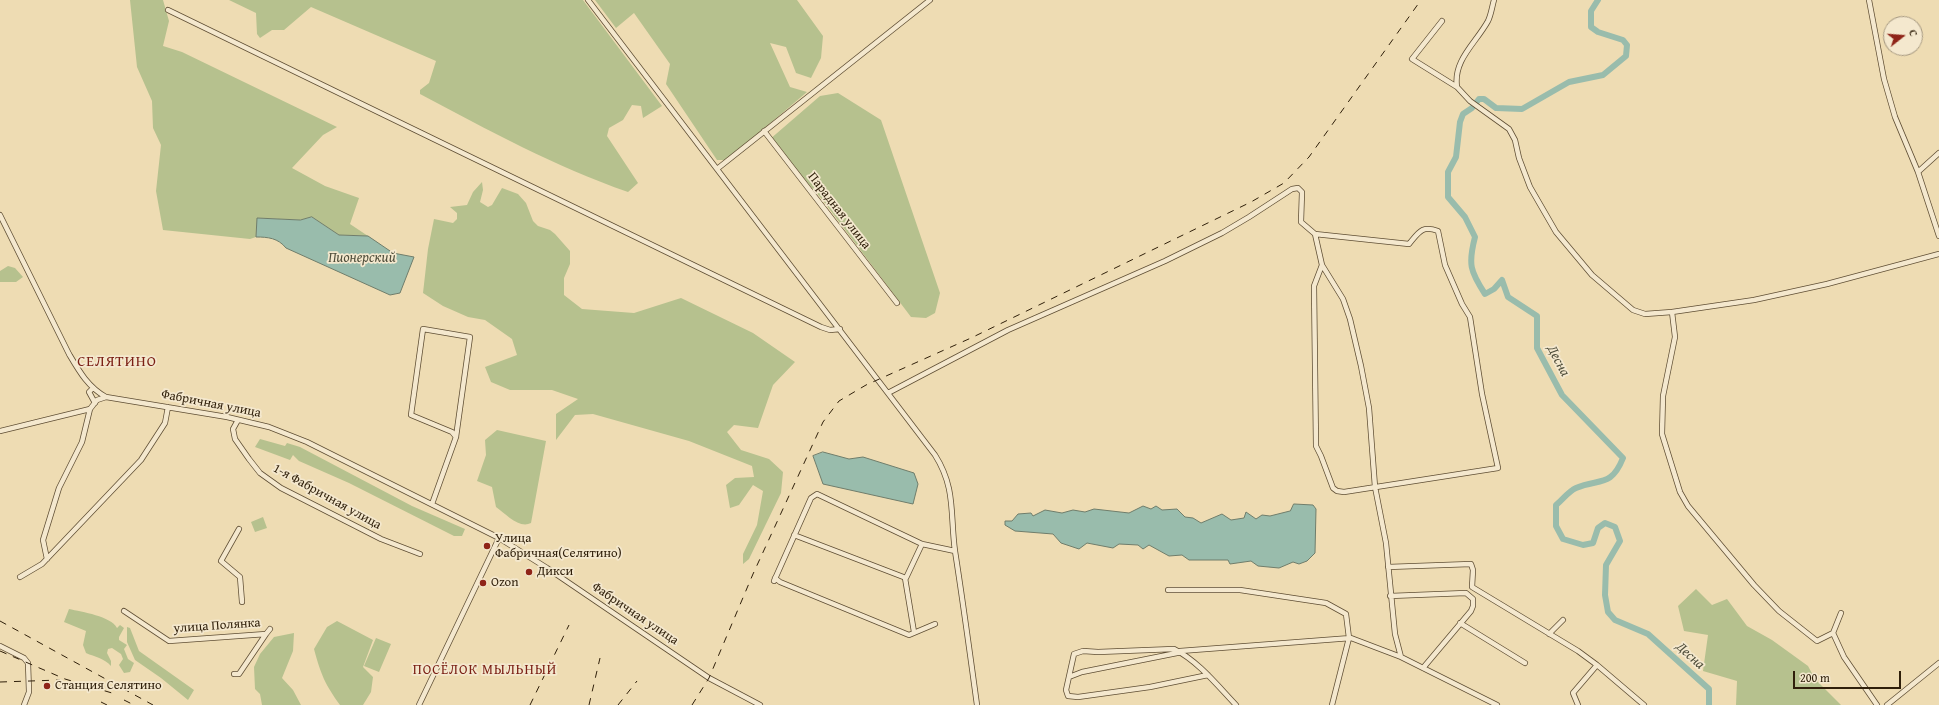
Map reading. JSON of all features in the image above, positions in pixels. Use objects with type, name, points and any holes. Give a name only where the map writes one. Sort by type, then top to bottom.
[{"type":"street","points":[[588,0],[840,329],[944,470],[949,486],[955,551],[977,705]]},
{"type":"street","points":[[717,169],[930,0]]},
{"type":"street","points":[[1457,87],[1456,81],[1460,62],[1488,20],[1494,0]]},
{"type":"street","points":[[1869,0],[1884,79],[1895,117],[1918,172],[1939,236]]},
{"type":"street","points":[[168,10],[821,327],[830,330],[840,329]]},
{"type":"street","points":[[1442,21],[1412,59],[1457,87],[1471,102],[1509,129],[1513,134],[1523,170],[1538,203],[1556,232],[1592,275],[1633,310],[1645,314],[1672,312],[1769,297],[1826,284],[1939,254]]},
{"type":"street","name":"Парадная улица","points":[[764,131],[897,304]]},
{"type":"street","points":[[1918,172],[1939,153]]},
{"type":"street","points":[[888,393],[1008,330],[1165,261],[1222,233],[1292,189],[1298,188],[1302,192],[1301,222],[1315,234],[1409,244],[1421,230],[1430,228],[1438,231],[1445,265],[1462,304],[1470,317],[1482,394],[1498,468],[1344,492],[1337,491],[1333,488],[1316,446],[1314,286],[1322,265]]},
{"type":"street","name":"Фабричная улица","points":[[0,215],[69,354],[93,388],[106,397],[238,420],[270,427],[288,433],[499,538],[541,564],[710,678],[760,705]]},
{"type":"street","points":[[1315,234],[1322,265],[1343,299],[1350,319],[1369,408],[1375,487],[1386,543],[1390,596],[1395,634],[1401,657]]},
{"type":"street","points":[[1672,312],[1675,337],[1663,396],[1662,434],[1680,492],[1688,506],[1737,565],[1779,611],[1817,641],[1826,638],[1833,633],[1841,613]]},
{"type":"street","points":[[432,504],[456,437],[470,337],[423,328],[411,415],[452,432],[456,437]]},
{"type":"street","points":[[93,388],[89,392],[95,403]]},
{"type":"street","points":[[47,559],[43,540],[59,488],[82,442],[90,409],[95,403],[106,397]]},
{"type":"street","points":[[20,577],[42,564],[141,460],[165,423],[168,407]]},
{"type":"street","points":[[0,431],[90,409]]},
{"type":"street","name":"1-я Фабричная улица","points":[[238,420],[233,429],[235,439],[260,472],[281,488],[381,539],[420,554]]},
{"type":"street","points":[[935,624],[909,635],[774,579],[811,498],[817,494],[922,544],[955,551]]},
{"type":"street","points":[[239,529],[221,561],[240,577],[242,602]]},
{"type":"street","points":[[794,535],[905,578]]},
{"type":"street","points":[[419,705],[499,538]]},
{"type":"street","points":[[914,632],[905,578],[922,544]]},
{"type":"street","points":[[1388,567],[1471,564],[1473,570],[1472,587],[1597,665],[1644,705]]},
{"type":"street","points":[[1168,590],[1240,590],[1326,602],[1346,614],[1349,638],[1332,705]]},
{"type":"street","points":[[1390,596],[1466,593],[1472,597],[1474,603],[1471,611],[1423,668]]},
{"type":"street","name":"улица Полянка","points":[[124,611],[169,641],[266,634],[270,629]]},
{"type":"street","points":[[1549,634],[1563,620]]},
{"type":"street","points":[[1460,624],[1525,663]]},
{"type":"street","points":[[1833,633],[1844,657],[1877,705]]},
{"type":"street","points":[[234,674],[239,674],[266,634]]},
{"type":"street","points":[[1069,676],[1180,652],[1349,638],[1401,657],[1497,705]]},
{"type":"street","points":[[0,646],[24,658],[28,663],[30,692],[24,705]]},
{"type":"street","points":[[1208,675],[1150,687],[1072,697],[1066,690],[1074,654],[1080,651],[1098,652],[1174,649],[1180,652],[1208,675],[1236,705]]},
{"type":"street","points":[[1887,705],[1939,663]]},
{"type":"street","points":[[1578,705],[1574,700],[1573,694],[1597,665]]},
{"type":"green space","points":[[130,0],[163,0],[169,21],[163,46],[182,52],[337,127],[323,135],[292,168],[325,186],[359,198],[350,224],[368,236],[339,235],[312,217],[300,220],[258,218],[256,237],[250,239],[163,230],[156,191],[161,145],[153,128],[152,101],[137,67]]},
{"type":"green space","points":[[229,0],[583,0],[662,106],[643,118],[641,106],[632,105],[623,120],[609,128],[607,136],[638,183],[628,192],[601,182],[522,147],[420,94],[420,90],[429,83],[436,61],[311,7],[284,30],[272,30],[260,38],[257,34],[256,13]]},
{"type":"green space","points":[[595,0],[797,0],[823,36],[821,58],[811,78],[796,73],[786,47],[770,43],[790,87],[807,92],[727,160],[717,160],[666,84],[670,64],[634,13],[616,28]]},
{"type":"green space","points":[[838,93],[881,120],[940,293],[935,313],[926,318],[911,317],[821,198],[769,140],[820,96]]},
{"type":"green space","points":[[482,182],[483,190],[480,202],[488,207],[492,205],[502,188],[518,194],[526,203],[533,221],[538,226],[550,230],[555,234],[570,251],[570,264],[564,278],[564,295],[582,309],[634,313],[681,298],[753,333],[795,362],[773,385],[758,428],[734,425],[727,432],[741,450],[769,459],[783,472],[781,493],[749,559],[743,564],[743,554],[757,525],[763,491],[753,485],[739,505],[730,508],[726,485],[735,478],[754,477],[752,466],[689,441],[593,414],[575,415],[556,440],[556,414],[578,399],[552,390],[510,390],[491,382],[485,367],[517,355],[512,339],[485,320],[468,317],[443,306],[423,293],[428,249],[434,219],[453,223],[457,219],[457,213],[450,207],[467,205],[473,192]]},
{"type":"green space","points":[[8,266],[15,268],[23,277],[16,282],[0,282],[0,271]]},
{"type":"green space","points":[[497,430],[546,441],[531,523],[522,524],[508,517],[496,507],[492,487],[477,481],[486,455],[485,440]]},
{"type":"green space","points":[[260,439],[285,446],[287,443],[300,447],[412,506],[465,529],[462,536],[454,536],[349,483],[299,461],[293,455],[290,460],[255,447]]},
{"type":"green space","points":[[263,517],[267,528],[255,532],[251,522]]},
{"type":"green space","points":[[1696,589],[1712,605],[1727,599],[1747,626],[1772,640],[1808,666],[1815,679],[1841,705],[1736,705],[1737,681],[1703,671],[1708,635],[1684,631],[1678,606]]},
{"type":"green space","points":[[69,609],[109,620],[117,628],[120,625],[124,628],[119,640],[127,645],[124,649],[128,659],[134,663],[130,672],[124,673],[119,665],[123,659],[121,654],[112,648],[108,649],[107,653],[111,661],[111,666],[102,659],[86,653],[83,645],[86,631],[64,622]]},
{"type":"green space","points":[[337,621],[373,640],[363,667],[373,677],[371,692],[363,705],[340,705],[327,685],[319,666],[314,649],[327,627]]},
{"type":"green space","points":[[127,627],[130,628],[139,651],[194,690],[188,700],[161,678],[135,660],[127,642]]},
{"type":"green space","points":[[294,633],[293,651],[282,678],[293,690],[301,705],[262,705],[260,694],[255,689],[254,667],[260,654],[274,637]]},
{"type":"green space","points":[[376,638],[391,644],[379,672],[364,666]]},
{"type":"water","name":"Пионерский","points":[[312,217],[339,235],[368,236],[393,253],[414,257],[400,293],[390,295],[286,248],[276,240],[256,237],[257,218],[300,220]]},
{"type":"water","points":[[823,452],[849,459],[863,457],[914,473],[918,484],[913,504],[823,484],[813,456]]},
{"type":"water","points":[[1294,504],[1313,505],[1316,509],[1315,553],[1307,561],[1299,564],[1293,562],[1279,568],[1258,566],[1251,561],[1230,564],[1228,560],[1189,560],[1182,555],[1169,556],[1149,545],[1143,549],[1138,545],[1119,544],[1113,548],[1087,543],[1079,549],[1061,543],[1053,534],[1015,531],[1005,525],[1005,521],[1012,521],[1018,514],[1031,513],[1033,516],[1045,510],[1062,513],[1073,510],[1085,512],[1094,509],[1129,513],[1143,506],[1151,509],[1156,506],[1162,510],[1177,509],[1185,517],[1193,518],[1201,523],[1222,514],[1231,520],[1244,518],[1246,512],[1256,519],[1262,515],[1270,516],[1290,511]]},
{"type":"waterway","name":"Десна","points":[[1598,0],[1591,11],[1591,27],[1598,32],[1623,40],[1627,45],[1626,56],[1603,75],[1569,82],[1522,109],[1496,108],[1484,99],[1479,99],[1472,108],[1463,114],[1460,122],[1456,157],[1448,172],[1448,197],[1465,217],[1475,237],[1471,261],[1473,273],[1485,294],[1494,289],[1502,280],[1508,297],[1537,316],[1537,348],[1562,395],[1623,458],[1614,474],[1609,478],[1573,489],[1556,505],[1556,526],[1563,539],[1583,545],[1593,543],[1598,528],[1605,523],[1615,527],[1620,541],[1606,565],[1605,595],[1608,612],[1615,620],[1648,634],[1709,689],[1709,705]]},
{"type":"railway","points":[[692,705],[709,678],[753,574],[823,422],[839,401],[866,385],[971,338],[1251,202],[1284,183],[1309,157],[1421,0]]},
{"type":"railway","points":[[0,621],[153,705]]},
{"type":"railway","points":[[530,705],[569,625]]},
{"type":"railway","points":[[0,651],[65,679],[112,693]]},
{"type":"railway","points":[[589,705],[600,658]]},
{"type":"railway","points":[[0,682],[60,680]]},
{"type":"railway","points":[[618,705],[637,681]]},
{"type":"railway","points":[[124,700],[134,705]]},
{"type":"railway","points":[[101,702],[107,705]]},
{"type":"place","name":"Улица Фабричная(Селятино)","points":[[487,546]]},
{"type":"place","name":"Дикси","points":[[529,572]]},
{"type":"place","name":"Ozon","points":[[483,583]]},
{"type":"place","name":"Станция Селятино","points":[[47,686]]},
{"type":"district","name":"СЕЛЯТИНО","points":[[117,362]]},
{"type":"district","name":"ПОСЁЛОК МЫЛЬНЫЙ","points":[[485,670]]}]
